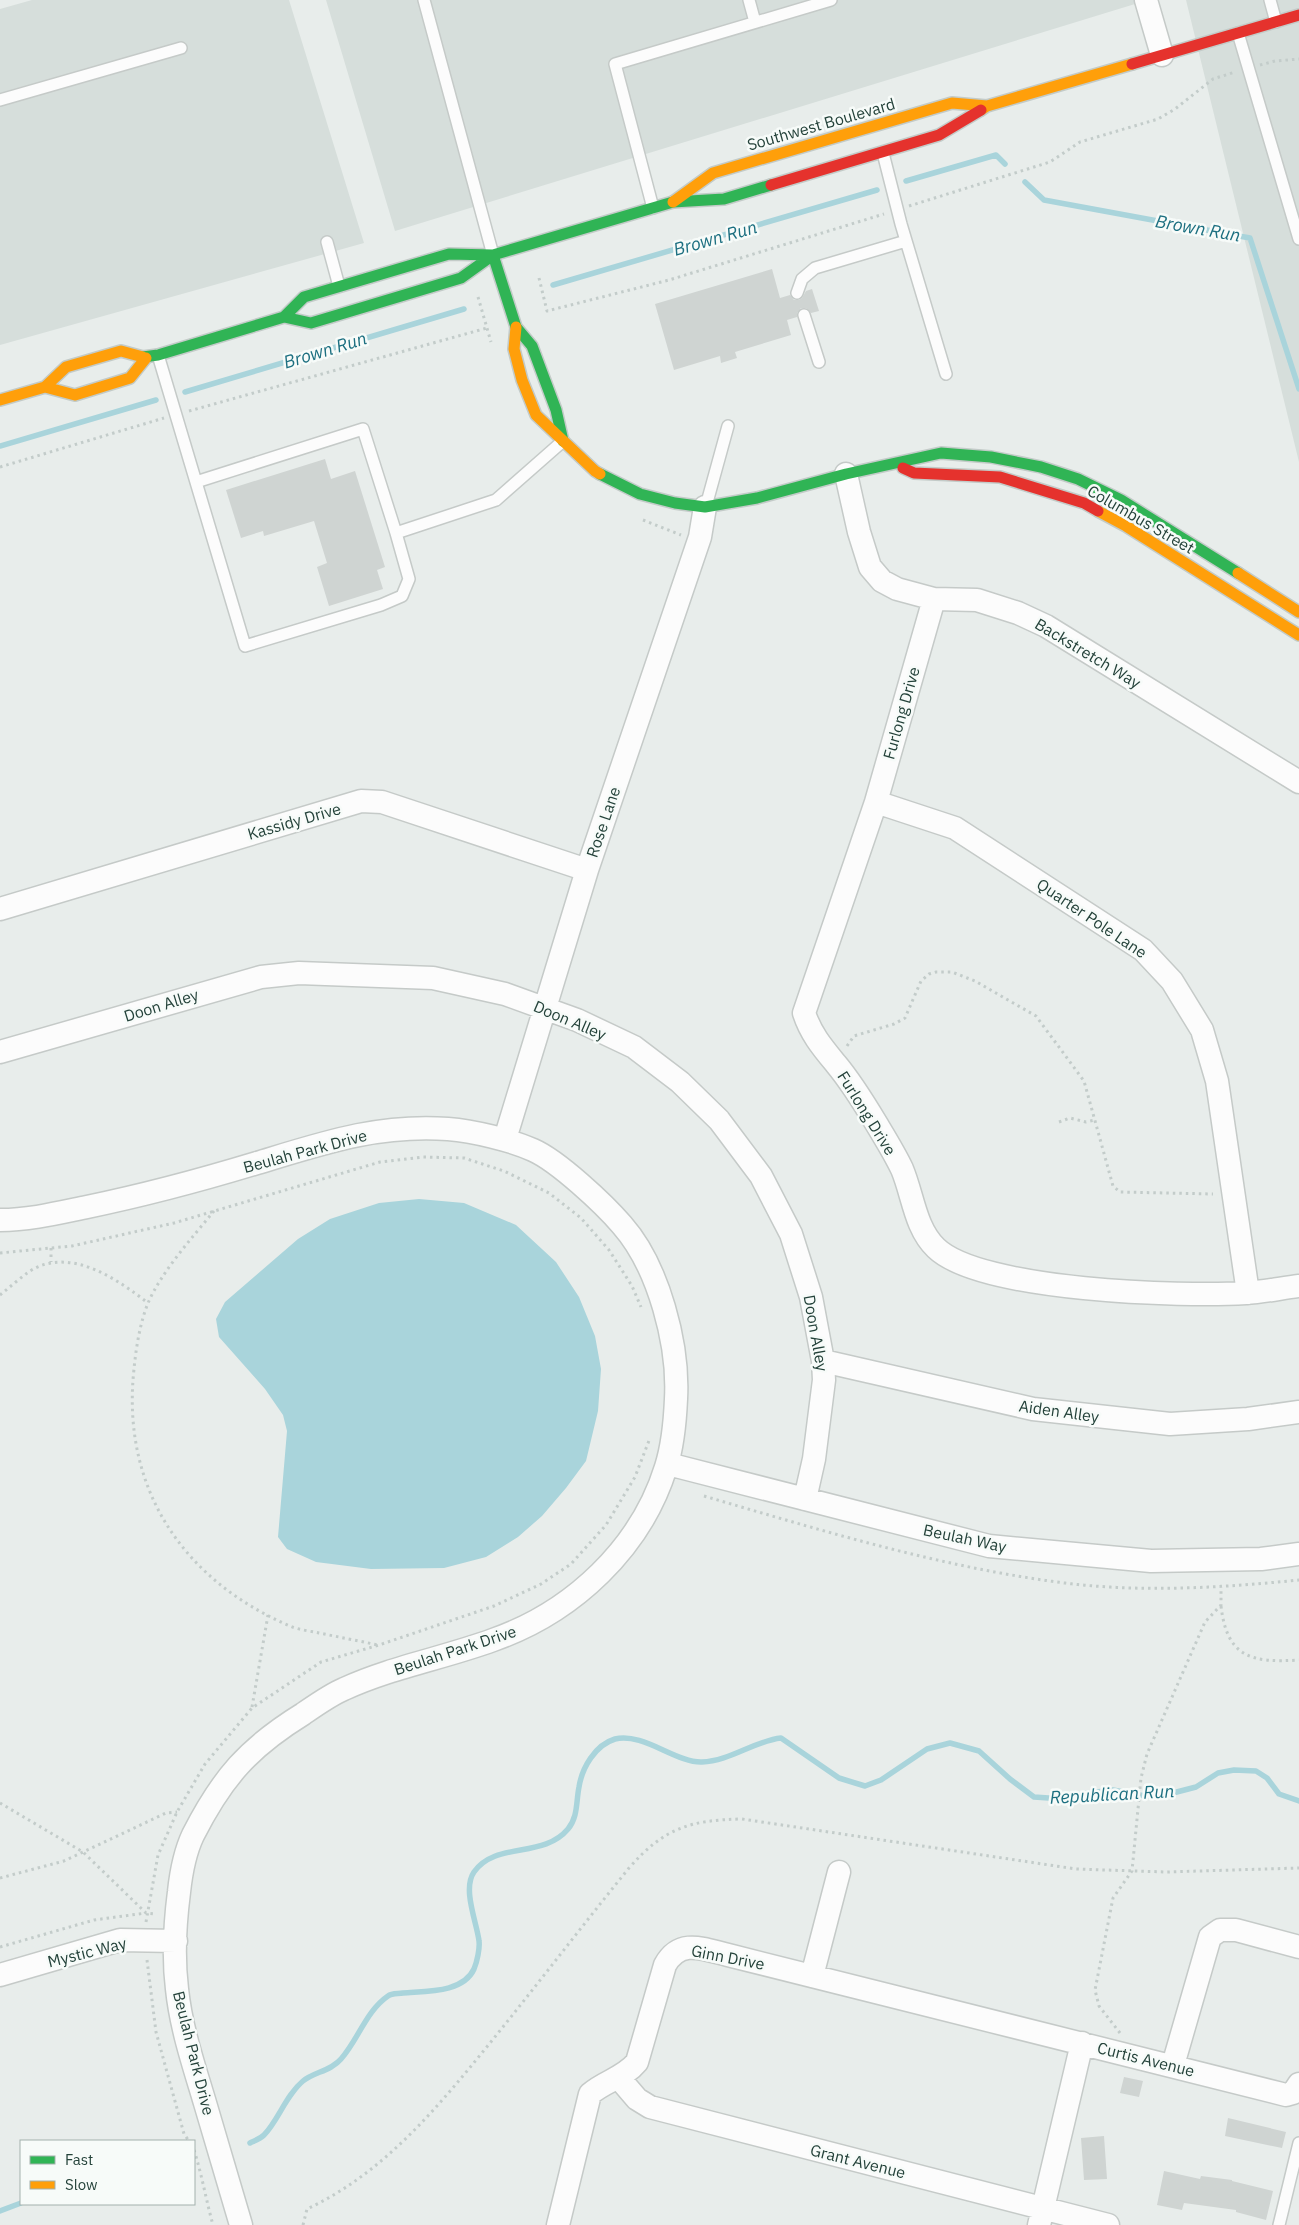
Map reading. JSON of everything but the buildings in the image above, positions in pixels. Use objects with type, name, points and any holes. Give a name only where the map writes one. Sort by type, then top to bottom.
[{"type":"street","points":[[1146,0],[1162,55]]},
{"type":"street","name":"Southwest Boulevard","points":[[0,400],[45,387],[66,367],[121,351],[146,358],[158,355],[284,317],[304,297],[449,254],[493,255],[674,202],[724,199],[883,153],[939,135],[987,106],[1299,15]]},
{"type":"street","name":"Southwest Boulevard","points":[[674,202],[713,172],[952,103],[987,106]]},
{"type":"street","name":"Southwest Boulevard","points":[[284,317],[311,323],[461,278],[493,255]]},
{"type":"street","name":"Columbus Street","points":[[493,255],[516,327],[532,346],[556,410],[563,441]]},
{"type":"street","name":"Columbus Street","points":[[516,327],[514,349],[522,380],[536,415],[595,471],[640,494],[675,503],[705,507],[757,498],[846,474],[940,453],[983,456],[1041,467],[1078,479],[1158,522],[1299,612]]},
{"type":"street","points":[[45,387],[75,395],[130,378],[146,358]]},
{"type":"street","name":"Columbus Street","points":[[893,464],[914,473],[1000,476],[1084,503],[1126,526],[1299,635]]},
{"type":"street","name":"Backstretch Way","points":[[846,474],[859,532],[870,567],[882,581],[897,589],[934,599],[977,600],[1018,613],[1046,626],[1299,782]]},
{"type":"street","name":"Rose Lane","points":[[506,1139],[587,870],[700,536],[705,507]]},
{"type":"street","name":"Furlong Drive","points":[[934,599],[876,802],[804,1013],[808,1025],[819,1045],[836,1064],[861,1098],[901,1168],[924,1235],[937,1250],[956,1262],[993,1274],[1080,1288],[1184,1294],[1248,1293],[1299,1286]]},
{"type":"street","name":"Kassidy Drive","points":[[0,909],[361,801],[382,802],[587,870]]},
{"type":"street","name":"Quarter Pole Lane","points":[[876,802],[955,828],[1143,950],[1172,981],[1202,1030],[1218,1081],[1248,1293]]},
{"type":"street","name":"Doon Alley","points":[[0,1052],[261,977],[299,973],[433,978],[505,994],[546,1008],[634,1048],[680,1082],[719,1120],[761,1176],[791,1234],[811,1297],[823,1361],[824,1380],[814,1459],[805,1499]]},
{"type":"street","name":"Beulah Park Drive","points":[[0,1220],[27,1220],[159,1192],[343,1137],[387,1129],[454,1130],[506,1139],[548,1158],[597,1200],[626,1229],[648,1267],[662,1301],[673,1339],[676,1387],[674,1435],[668,1464],[656,1496],[622,1551],[594,1579],[553,1613],[496,1639],[390,1671],[340,1690],[278,1730],[254,1748],[234,1769],[215,1795],[192,1838],[180,1878],[175,1918],[177,1987],[182,2020],[192,2059],[241,2225]]},
{"type":"street","name":"Aiden Alley","points":[[823,1361],[1033,1409],[1170,1424],[1248,1419],[1299,1412]]},
{"type":"street","name":"Beulah Way","points":[[668,1464],[989,1546],[1151,1561],[1261,1559],[1299,1554]]},
{"type":"street","points":[[812,1976],[839,1872]]},
{"type":"street","points":[[1173,2065],[1210,1937],[1220,1930],[1236,1930],[1299,1947]]},
{"type":"street","name":"Mystic Way","points":[[0,1975],[120,1940],[176,1941]]},
{"type":"street","name":"Ginn Drive","points":[[558,2225],[590,2094],[599,2087],[619,2078],[637,2062],[665,1965],[670,1955],[680,1949],[704,1949],[1082,2043]]},
{"type":"street","name":"Curtis Avenue","points":[[1041,2217],[1082,2043],[1124,2052],[1286,2095],[1297,2093]]},
{"type":"street","name":"Grant Avenue","points":[[619,2078],[636,2099],[650,2107],[1041,2217],[1108,2225]]},
{"type":"lane","points":[[424,0],[493,255]]},
{"type":"lane","points":[[749,0],[755,22]]},
{"type":"lane","points":[[653,208],[615,64],[830,0]]},
{"type":"lane","points":[[1270,0],[1276,22]]},
{"type":"lane","points":[[1238,33],[1295,210],[1299,239]]},
{"type":"lane","points":[[0,100],[182,48]]},
{"type":"lane","points":[[883,153],[906,241],[946,374]]},
{"type":"lane","points":[[797,293],[802,279],[815,268],[906,241]]},
{"type":"lane","points":[[327,242],[339,287]]},
{"type":"lane","points":[[804,315],[819,362]]},
{"type":"lane","points":[[158,355],[245,646],[381,605],[402,596],[410,579],[364,429],[196,482]]},
{"type":"lane","points":[[705,507],[728,426]]},
{"type":"lane","points":[[396,533],[496,500],[563,441]]},
{"type":"lane","points":[[1279,2225],[1299,2143]]},
{"type":"path","points":[[539,278],[547,311],[669,280],[1050,162],[1080,142],[1158,120],[1213,79],[1226,74]]},
{"type":"path","points":[[0,467],[176,415],[487,328]]},
{"type":"path","points":[[836,1064],[854,1036],[894,1024],[905,1018],[922,981],[929,974],[952,972],[975,981],[1036,1016],[1084,1081],[1113,1186],[1120,1192],[1130,1194],[1234,1193]]},
{"type":"path","points":[[1059,1122],[1070,1118],[1086,1122],[1095,1120]]},
{"type":"path","points":[[0,1253],[72,1246],[174,1222],[380,1162],[423,1157],[464,1158],[504,1172],[549,1193],[581,1218],[614,1258],[632,1286],[643,1312]]},
{"type":"path","points":[[214,1210],[183,1250],[148,1303],[136,1349],[132,1390],[133,1434],[143,1474],[160,1516],[186,1552],[216,1582],[252,1607],[292,1627],[379,1645]]},
{"type":"path","points":[[51,1248],[51,1262]]},
{"type":"path","points":[[0,1294],[31,1270],[51,1262],[76,1263],[117,1279],[148,1303]]},
{"type":"path","points":[[188,2140],[184,2134],[156,2032],[149,1989],[146,1913],[158,1855],[177,1812],[205,1764],[252,1708],[321,1662],[379,1645],[494,1606],[541,1584],[571,1564],[606,1525],[631,1486],[654,1430]]},
{"type":"path","points":[[1220,1587],[1223,1626],[1231,1643],[1246,1655],[1271,1662],[1299,1660]]},
{"type":"path","points":[[1124,2052],[1123,2036],[1099,2006],[1095,1990],[1113,1898],[1132,1871],[1141,1778],[1147,1754],[1205,1622],[1221,1605]]},
{"type":"path","points":[[252,1708],[268,1615]]},
{"type":"path","points":[[0,1803],[83,1852],[146,1913]]},
{"type":"path","points":[[0,1878],[64,1861],[166,1813],[177,1812]]},
{"type":"path","points":[[302,2225],[307,2208],[347,2188],[370,2172],[446,2096],[504,2027],[646,1848],[667,1834],[687,1825],[717,1820],[742,1819],[1076,1869],[1132,1871],[1299,1868]]},
{"type":"path","points":[[0,1947],[94,1920],[146,1913],[175,1918]]},
{"type":"path","points":[[195,2153],[204,2181],[205,2197],[213,2225]]},
{"type":"shaded area","points":[[32,0],[289,0],[364,243],[0,345],[0,9]]},
{"type":"shaded area","points":[[326,0],[1148,0],[395,231]]},
{"type":"shaded area","points":[[1186,0],[1299,0],[1299,462]]},
{"type":"water","points":[[419,1199],[464,1203],[516,1225],[556,1262],[579,1297],[595,1336],[601,1369],[598,1411],[586,1461],[542,1516],[518,1537],[486,1557],[444,1568],[371,1569],[316,1562],[287,1549],[278,1537],[287,1431],[283,1415],[265,1389],[219,1337],[216,1319],[225,1302],[298,1239],[330,1219],[379,1203]]},
{"type":"waterway","name":"Brown Run","points":[[906,181],[996,155],[1005,164]]},
{"type":"waterway","name":"Brown Run","points":[[1025,182],[1044,200],[1250,238],[1299,389]]},
{"type":"waterway","name":"Brown Run","points":[[553,285],[877,190]]},
{"type":"waterway","name":"Brown Run","points":[[185,392],[464,309]]},
{"type":"waterway","name":"Brown Run","points":[[0,446],[156,400]]},
{"type":"waterway","name":"Republican Run","points":[[250,2143],[259,2139],[269,2129],[292,2093],[303,2081],[332,2066],[341,2059],[380,2002],[391,1994],[433,1991],[453,1987],[469,1977],[474,1969],[479,1947],[469,1887],[474,1872],[483,1862],[494,1856],[546,1844],[558,1838],[568,1829],[574,1819],[578,1793],[586,1765],[601,1746],[615,1739],[637,1740],[681,1758],[702,1762],[722,1758],[761,1743],[781,1738],[839,1778],[865,1786],[881,1780],[927,1749],[950,1743],[979,1751],[1010,1779],[1034,1797],[1063,1799],[1113,1790],[1145,1796],[1169,1794],[1196,1787],[1218,1773],[1234,1770],[1256,1771],[1267,1778],[1279,1794],[1299,1801]]},
{"type":"waterway","name":"Republican Run","points":[[0,2211],[20,2203]]},
{"type":"traffic: fast","points":[[143,357],[158,355],[284,317],[304,297],[449,254],[493,255],[673,202],[724,199],[771,185]]},
{"type":"traffic: fast","points":[[493,255],[516,327],[532,346],[556,410],[563,441]]},
{"type":"traffic: fast","points":[[284,317],[311,323],[461,278],[493,255]]},
{"type":"traffic: fast","points":[[600,474],[640,494],[675,503],[705,507],[757,498],[846,474],[941,453],[991,457],[1041,467],[1078,479],[1121,500],[1238,573]]},
{"type":"traffic: slow","points":[[981,110],[987,106],[1132,64]]},
{"type":"traffic: slow","points":[[673,202],[713,173],[952,103],[987,106]]},
{"type":"traffic: slow","points":[[516,327],[514,349],[522,380],[536,415],[600,474]]},
{"type":"traffic: slow","points":[[0,400],[45,387],[66,367],[121,351],[143,357]]},
{"type":"traffic: slow","points":[[45,387],[75,395],[130,378],[146,358]]},
{"type":"traffic: slow","points":[[1098,511],[1126,526],[1299,635]]},
{"type":"traffic: slow","points":[[1238,573],[1299,612]]},
{"type":"traffic: jam","points":[[1132,64],[1299,15]]},
{"type":"traffic: jam","points":[[771,185],[939,135],[981,110]]},
{"type":"traffic: jam","points":[[903,468],[914,473],[1000,477],[1084,503],[1098,511]]}]
